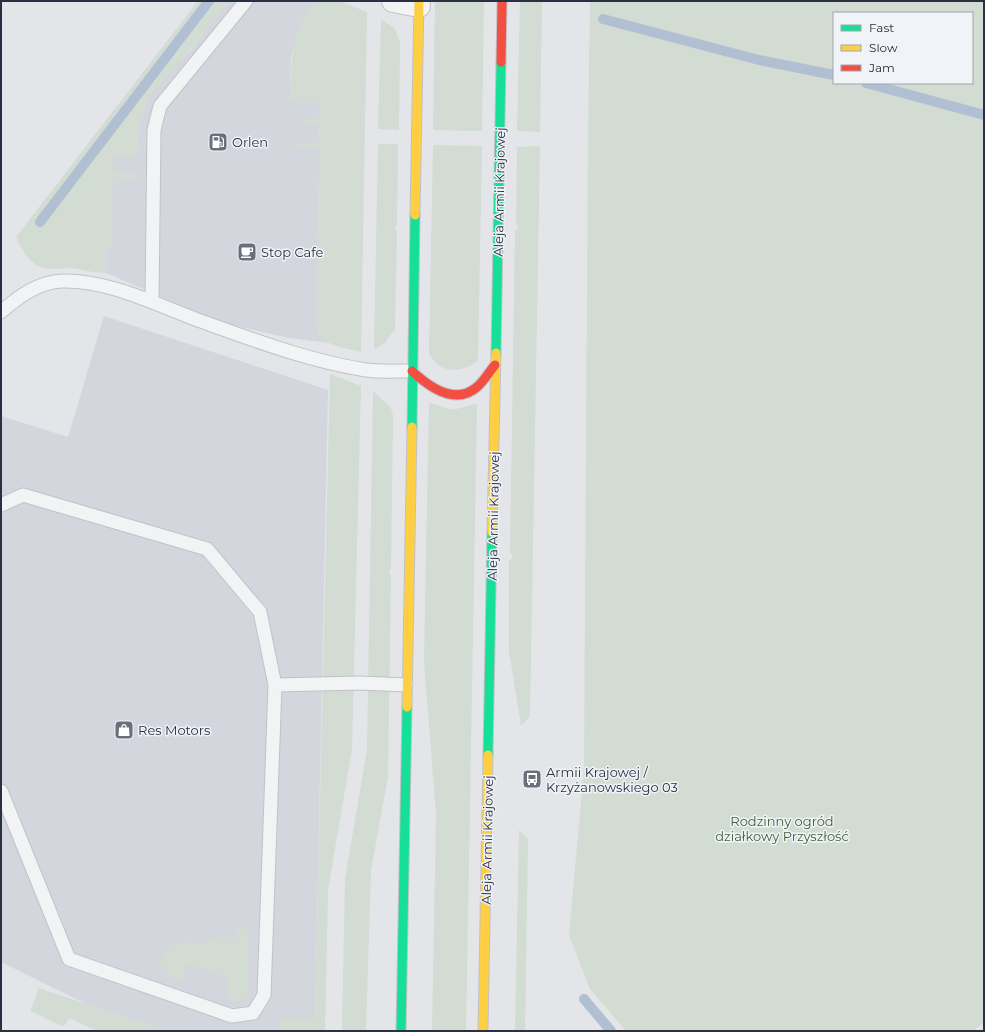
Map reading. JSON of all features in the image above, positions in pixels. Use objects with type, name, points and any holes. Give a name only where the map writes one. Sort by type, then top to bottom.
[{"type":"main road","name":"Aleja Armii Krajowej","points":[[483,1031],[502,1]]},
{"type":"main road","points":[[401,1031],[419,3]]},
{"type":"main road","points":[[412,371],[422,382],[437,392],[453,396],[476,388],[495,365]]},
{"type":"street","points":[[393,1],[419,3]]},
{"type":"lane","points":[[152,302],[154,130],[160,106],[246,1]]},
{"type":"lane","points":[[1,312],[19,296],[39,287],[61,281],[108,286],[241,336],[308,357],[367,370],[412,371]]},
{"type":"lane","points":[[1,505],[23,495],[207,549],[260,612],[275,685],[264,995],[253,1013],[232,1016],[69,959],[1,791]]},
{"type":"lane","points":[[275,685],[406,685]]},
{"type":"shaded area","points":[[230,1],[315,1],[307,13],[293,50],[291,58],[290,98],[292,101],[320,102],[317,325],[318,332],[329,343],[289,338],[219,322],[106,273],[106,249],[111,248],[113,157],[132,157],[137,150],[139,125],[148,97],[158,83],[188,53],[204,34],[202,32]]},
{"type":"shaded area","points":[[104,316],[328,390],[315,1018],[283,1018],[279,1031],[141,1031],[1,962],[1,416],[68,437]]},
{"type":"green space","points":[[198,1],[230,1],[202,32],[204,34],[148,97],[139,125],[135,157],[113,157],[113,173],[135,174],[137,179],[113,178],[111,249],[106,249],[106,273],[69,268],[53,269],[39,266],[34,263],[26,255],[16,237]]},
{"type":"green space","points":[[315,1],[339,1],[367,12],[361,352],[327,342],[319,332],[317,325],[319,148],[298,148],[295,144],[319,143],[320,124],[306,125],[303,123],[304,120],[320,119],[320,102],[292,101],[290,98],[292,60],[297,35],[301,23]]},
{"type":"green space","points":[[435,1],[484,1],[482,131],[433,130]]},
{"type":"green space","points":[[520,1],[542,1],[540,132],[517,131]]},
{"type":"green space","name":"Rodzinny ogród działkowy Przyszłość","points":[[590,1],[984,1],[984,1023],[972,1031],[626,1031],[590,989],[569,935],[584,769]]},
{"type":"green space","points":[[381,19],[395,29],[400,42],[399,130],[378,129]]},
{"type":"green space","points":[[378,144],[398,144],[397,224],[395,228],[395,231],[397,231],[395,329],[385,343],[374,349]]},
{"type":"green space","points":[[433,145],[482,146],[478,360],[472,365],[458,370],[452,370],[439,365],[429,354]]},
{"type":"green space","points":[[540,146],[530,716],[521,726],[509,651],[509,560],[512,559],[510,552],[515,230],[518,230],[516,223],[517,147]]},
{"type":"green space","points":[[330,374],[361,386],[352,749],[328,890],[325,1031],[270,1031],[278,1027],[279,1022],[283,1018],[315,1018]]},
{"type":"green space","points":[[373,391],[391,408],[393,416],[391,567],[389,574],[391,575],[388,777],[371,870],[366,1031],[342,1031],[345,879],[367,750]]},
{"type":"green space","points":[[429,403],[450,409],[457,409],[476,404],[477,406],[466,1031],[432,1031],[436,814],[424,662]]},
{"type":"green space","points":[[519,830],[528,839],[525,1031],[515,1031]]},
{"type":"green space","points":[[238,923],[249,933],[248,994],[243,1001],[235,1002],[226,994],[230,978],[187,964],[181,980],[175,981],[160,965],[166,950],[171,946],[184,943],[208,943],[209,938],[238,937]]},
{"type":"green space","points":[[39,988],[169,1031],[97,1031],[69,1018],[65,1025],[62,1026],[30,1011]]},
{"type":"waterway","points":[[40,222],[209,1]]},
{"type":"waterway","points":[[603,19],[759,60],[833,75]]},
{"type":"waterway","points":[[870,84],[984,115]]},
{"type":"waterway","points":[[584,999],[611,1031]]},
{"type":"traffic: fast","points":[[496,353],[501,62]]},
{"type":"traffic: fast","points":[[412,427],[415,215]]},
{"type":"traffic: fast","points":[[488,755],[492,532]]},
{"type":"traffic: fast","points":[[401,1031],[407,707]]},
{"type":"traffic: slow","points":[[415,215],[419,1]]},
{"type":"traffic: slow","points":[[492,532],[496,353]]},
{"type":"traffic: slow","points":[[407,707],[412,427]]},
{"type":"traffic: slow","points":[[483,1031],[488,755]]},
{"type":"traffic: jam","points":[[501,62],[502,1]]},
{"type":"traffic: jam","points":[[412,371],[434,388],[451,395],[460,395],[477,387],[495,365]]},
{"type":"place","name":"Orlen","points":[[218,142]]},
{"type":"place","name":"Stop Cafe","points":[[247,252]]},
{"type":"place","name":"Res Motors","points":[[124,730]]},
{"type":"place","name":"Armii Krajowej / Krzyżanowskiego 03","points":[[532,779]]}]
